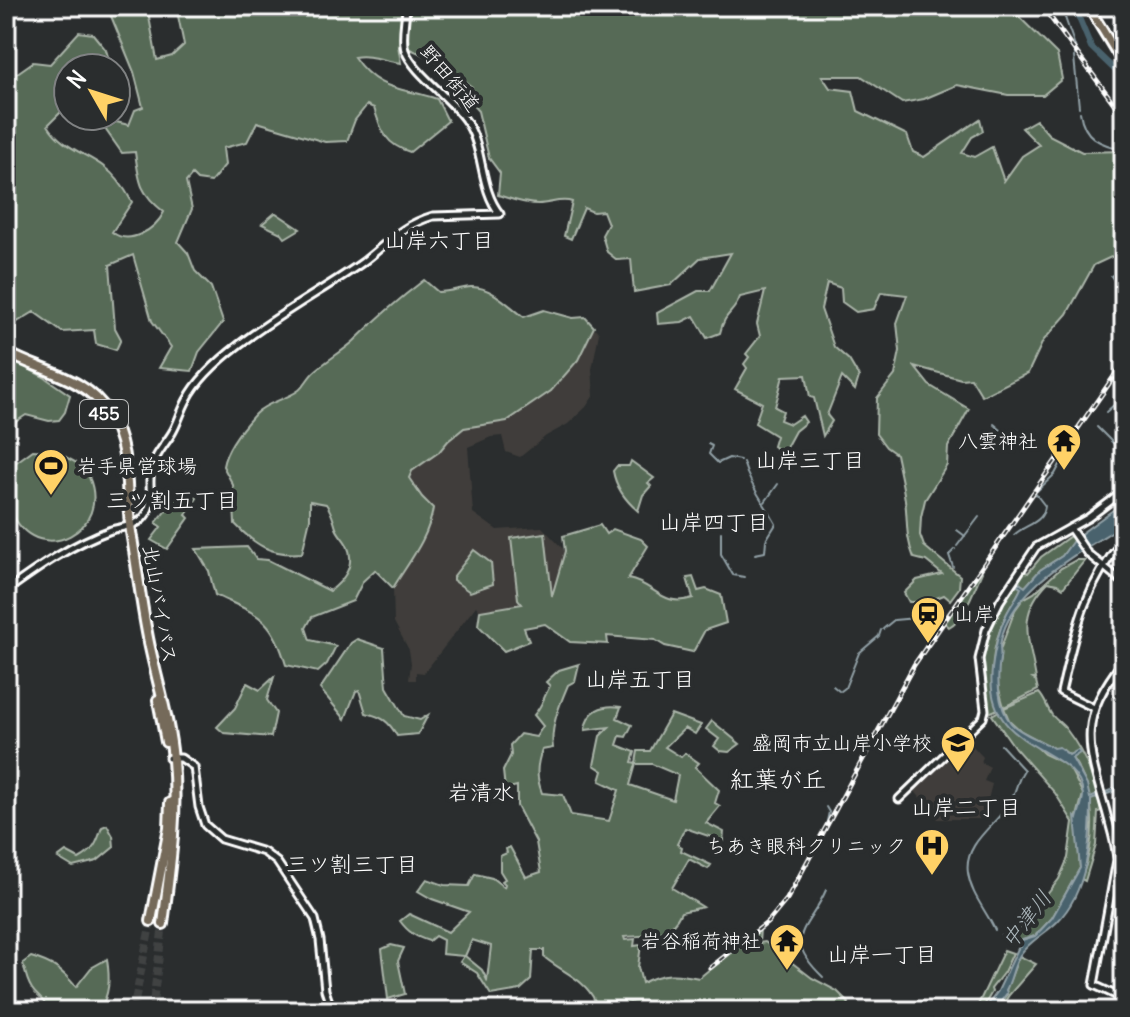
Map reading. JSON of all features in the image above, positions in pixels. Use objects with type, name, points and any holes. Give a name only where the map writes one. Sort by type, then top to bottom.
[{"type":"highway","name":"北山バイパス","points":[[6,353],[76,382],[89,392],[108,413],[123,445],[128,526],[150,650],[167,719],[171,758],[174,829],[163,924]]},
{"type":"highway","name":"北山バイパス","points":[[151,921],[169,828],[171,758]]},
{"type":"main road","points":[[1088,6],[1124,65]]},
{"type":"street","name":"野田街道","points":[[128,526],[138,523],[151,505],[151,469],[187,399],[208,372],[226,356],[309,296],[365,261],[388,238],[422,219],[500,214],[494,207],[471,128],[454,104],[418,69],[405,49],[406,6]]},
{"type":"street","points":[[899,799],[983,718],[985,710],[979,659],[989,621],[1032,551],[1071,530],[1124,491]]},
{"type":"street","points":[[6,591],[71,547],[128,526]]},
{"type":"street","points":[[1071,530],[1089,554],[1124,583]]},
{"type":"street","points":[[1094,708],[1061,692],[1083,606],[1104,567],[1124,539]]},
{"type":"street","points":[[1124,660],[1100,694],[1089,737],[1091,757],[1115,842],[1117,860],[1094,985],[1124,999]]},
{"type":"street","points":[[171,758],[189,761],[194,767],[199,807],[205,825],[221,839],[264,852],[277,862],[294,886],[318,929],[325,990],[332,1011]]},
{"type":"shaded area","points":[[594,327],[599,333],[592,369],[594,395],[586,407],[568,424],[546,436],[520,457],[506,452],[502,436],[491,437],[468,447],[473,513],[497,530],[542,527],[565,551],[551,599],[480,611],[476,606],[424,673],[416,672],[416,680],[409,680],[409,650],[394,622],[393,588],[423,540],[433,508],[409,478],[412,471],[465,428],[507,421],[524,409],[578,360]]},
{"type":"shaded area","name":"盛岡市立山岸小学校","points":[[967,740],[983,757],[981,762],[990,767],[984,781],[992,784],[986,807],[981,819],[938,819],[913,789]]},
{"type":"green space","points":[[111,6],[147,6],[157,60],[172,56],[184,45],[176,6],[1008,6],[1057,54],[1062,79],[1043,95],[1008,95],[957,85],[924,99],[902,103],[861,76],[822,76],[830,88],[853,91],[858,111],[907,135],[913,152],[924,157],[980,119],[983,131],[972,137],[962,153],[974,157],[992,147],[1004,181],[1022,156],[1039,145],[1022,128],[1036,120],[1049,135],[1082,152],[1124,151],[1124,251],[1094,265],[1067,314],[1043,341],[1028,373],[982,396],[971,378],[961,379],[914,366],[929,385],[969,409],[948,447],[947,465],[925,500],[921,517],[920,535],[924,546],[960,576],[959,588],[950,600],[944,595],[927,602],[909,602],[904,593],[917,580],[942,574],[926,561],[914,558],[896,454],[876,434],[877,398],[895,375],[900,351],[897,323],[907,295],[881,292],[874,309],[856,312],[842,302],[841,288],[827,283],[821,309],[834,347],[849,360],[859,377],[855,390],[842,377],[827,415],[832,421],[823,436],[806,375],[783,376],[775,407],[783,411],[780,420],[790,424],[802,416],[806,422],[795,431],[783,453],[773,446],[776,436],[755,423],[762,403],[735,389],[747,368],[744,364],[749,357],[746,354],[760,336],[757,324],[765,291],[740,297],[724,320],[720,333],[707,338],[694,316],[682,322],[658,324],[657,313],[698,291],[710,291],[731,253],[700,258],[671,285],[634,292],[631,259],[617,260],[607,252],[602,235],[608,224],[603,211],[593,212],[584,208],[571,239],[564,236],[572,202],[533,204],[498,195],[500,173],[489,158],[478,111],[468,100],[472,87],[437,62],[398,45],[401,63],[354,57],[381,83],[437,99],[448,121],[410,152],[390,141],[374,108],[367,105],[355,120],[347,141],[325,142],[257,122],[247,142],[223,148],[225,165],[211,182],[197,180],[192,175],[186,182],[192,209],[178,242],[188,253],[195,271],[211,287],[223,322],[199,352],[192,371],[159,368],[171,347],[152,321],[133,255],[110,265],[115,328],[121,339],[116,350],[96,344],[94,330],[62,332],[34,312],[9,327],[6,323],[6,81],[33,62],[52,62],[52,121],[48,125],[66,144],[109,171],[132,202],[112,232],[134,237],[154,225],[164,212],[142,186],[135,152],[122,153],[107,132],[132,132],[135,110],[143,107],[132,67],[132,52],[126,52],[111,16]]},
{"type":"green space","points":[[79,32],[93,34],[106,50],[61,52]]},
{"type":"green space","points":[[275,213],[300,229],[285,238],[262,224]]},
{"type":"green space","points":[[424,280],[438,292],[471,287],[486,290],[524,317],[544,310],[573,318],[585,317],[594,327],[578,360],[551,391],[507,421],[464,428],[439,452],[412,471],[409,478],[433,508],[423,540],[393,588],[375,570],[363,581],[353,601],[312,617],[306,628],[310,640],[336,646],[327,664],[318,672],[286,665],[275,636],[261,619],[215,595],[209,571],[196,549],[247,547],[256,559],[268,560],[330,591],[347,571],[349,552],[326,504],[310,501],[310,519],[302,553],[272,551],[250,538],[235,524],[233,485],[223,466],[225,459],[236,438],[260,410],[299,390],[315,371]]},
{"type":"green space","points":[[6,357],[70,395],[59,420],[49,421],[26,415],[11,425],[6,418]]},
{"type":"green space","name":"岩手県営球場","points":[[49,448],[92,473],[89,477],[93,496],[91,513],[70,536],[56,540],[40,539],[26,532],[14,517],[9,519],[7,513],[15,463],[33,450],[48,451]]},
{"type":"green space","points":[[631,461],[654,478],[648,483],[651,486],[643,495],[638,511],[622,493],[613,471],[617,466],[629,466]]},
{"type":"green space","points":[[182,490],[197,498],[186,515],[189,518],[167,549],[151,540],[161,527],[156,523]]},
{"type":"green space","points":[[600,525],[606,534],[613,529],[641,539],[648,546],[628,579],[666,598],[682,600],[693,598],[687,578],[693,577],[698,591],[706,589],[721,595],[726,623],[705,630],[693,652],[665,646],[655,640],[607,636],[608,644],[570,642],[545,624],[524,628],[529,641],[504,651],[478,625],[480,611],[522,604],[518,599],[511,538],[545,533],[552,596],[565,551],[563,536]]},
{"type":"green space","points":[[1073,534],[1076,538],[1062,556],[1040,570],[1025,587],[1016,581],[1024,571],[1028,573],[1041,557]]},
{"type":"green space","points":[[474,550],[491,563],[493,584],[470,592],[453,577]]},
{"type":"green space","points":[[1076,560],[1085,560],[1063,588],[1048,582],[1031,606],[1027,629],[1036,679],[1033,679],[1038,690],[1004,707],[997,674],[1000,650],[1015,610],[1023,599],[1061,568]]},
{"type":"green space","points":[[980,570],[982,572],[964,610],[949,627],[944,622]]},
{"type":"green space","points":[[1015,583],[1021,588],[1001,627],[995,650],[993,686],[998,709],[989,713],[983,675],[985,645],[989,630]]},
{"type":"green space","points":[[357,639],[384,648],[387,687],[404,716],[420,720],[428,715],[418,734],[397,736],[384,720],[366,713],[359,690],[345,719],[320,689],[351,643]]},
{"type":"green space","points":[[579,664],[575,681],[568,685],[556,716],[553,748],[542,750],[538,777],[542,793],[563,795],[571,815],[609,821],[619,790],[600,781],[603,771],[594,765],[600,736],[609,727],[585,730],[593,713],[608,707],[621,707],[617,718],[632,725],[626,737],[620,736],[617,745],[635,752],[632,762],[636,763],[638,751],[650,751],[671,714],[701,725],[695,734],[685,728],[665,747],[681,757],[685,753],[699,763],[695,767],[719,790],[715,803],[720,806],[706,823],[724,832],[723,841],[685,828],[677,844],[682,847],[681,851],[711,865],[708,869],[689,859],[672,888],[703,907],[681,912],[671,927],[658,934],[624,937],[625,940],[635,939],[634,946],[641,945],[638,967],[642,983],[670,974],[699,978],[733,950],[734,940],[741,937],[745,941],[760,929],[759,943],[765,942],[812,978],[837,991],[849,1003],[845,1010],[651,1011],[630,1003],[626,1004],[627,1011],[594,1011],[595,1001],[591,993],[544,957],[544,950],[533,950],[531,980],[520,990],[491,995],[477,973],[460,962],[464,956],[442,954],[443,940],[435,936],[429,941],[413,934],[403,925],[400,921],[409,914],[448,932],[469,912],[418,891],[427,879],[444,885],[469,886],[475,874],[492,878],[504,887],[500,856],[507,853],[506,849],[510,847],[526,877],[541,872],[536,842],[517,806],[517,786],[505,789],[503,771],[511,755],[510,745],[520,734],[536,737],[543,726],[534,715],[550,686],[546,682],[559,670]],"holes":[[[636,764],[652,764],[678,775],[673,800],[630,785]],[[472,940],[491,946],[487,980],[482,970],[465,956]]]},
{"type":"green space","points":[[274,677],[267,700],[276,713],[271,737],[224,733],[217,727],[235,708],[247,683],[260,690]]},
{"type":"green space","points":[[1039,693],[1078,747],[1099,800],[1101,811],[1098,812],[1096,845],[1085,881],[1081,879],[1090,848],[1092,817],[1086,786],[1072,758],[1079,753],[1069,755],[1021,731],[1009,720],[1004,708]]},
{"type":"green space","points":[[999,711],[1044,754],[1068,765],[1083,794],[1076,820],[1080,868],[1052,918],[1035,936],[1023,940],[1020,945],[1011,942],[1059,879],[1068,858],[1073,822],[1055,793],[1015,748],[992,715]]},
{"type":"green space","points":[[712,721],[740,744],[729,752],[720,751],[714,746],[719,739],[706,729]]},
{"type":"green space","points":[[107,825],[114,847],[97,861],[73,867],[58,858],[66,852],[79,859],[84,856],[94,846],[102,827]]},
{"type":"green space","points":[[391,945],[404,948],[398,961],[405,994],[388,999],[382,949]]},
{"type":"green space","points":[[1004,950],[1013,953],[981,1011],[975,1011]]},
{"type":"green space","points":[[1019,956],[1036,964],[999,1011],[994,1011],[1007,994]]},
{"type":"green space","points":[[31,957],[56,968],[76,987],[91,968],[107,959],[108,986],[99,1011],[47,1011],[26,977],[23,963]]},
{"type":"water","name":"中津川","points":[[1124,502],[1124,524],[1068,560],[1031,589],[1006,625],[1000,646],[999,691],[1006,716],[1020,731],[1053,748],[1059,747],[1069,755],[1078,750],[1080,753],[1072,758],[1087,785],[1090,798],[1116,788],[1117,773],[1124,756],[1118,790],[1091,800],[1086,864],[1075,895],[1057,922],[1020,955],[1007,993],[994,1011],[983,1011],[998,991],[1022,940],[1035,936],[1052,918],[1080,868],[1075,817],[1077,819],[1083,795],[1077,778],[1065,765],[1032,745],[1002,718],[993,697],[995,648],[1006,615],[1021,588],[1016,585],[1018,582],[1025,587],[1040,570],[1062,556],[1075,538]]},
{"type":"waterway","points":[[1061,6],[1077,52]]},
{"type":"waterway","points":[[1074,6],[1091,47],[1124,83]]},
{"type":"waterway","points":[[1074,57],[1079,107]]},
{"type":"waterway","points":[[1080,112],[1085,128],[1094,139],[1124,150]]},
{"type":"waterway","points":[[1124,269],[1111,276],[1124,294]]},
{"type":"waterway","points":[[1106,412],[1124,396]]},
{"type":"waterway","points":[[994,424],[1002,431],[1001,437]]},
{"type":"waterway","points":[[1097,427],[1115,445]]},
{"type":"waterway","points":[[708,444],[712,446],[709,454],[718,463],[729,458],[740,460]]},
{"type":"waterway","points":[[1037,491],[1055,474],[1069,444]]},
{"type":"waterway","points":[[743,462],[753,486],[776,524],[766,540],[765,552],[755,554]]},
{"type":"waterway","points":[[765,502],[778,484]]},
{"type":"waterway","points":[[1014,535],[1044,512],[1045,506],[1035,493]]},
{"type":"waterway","points":[[957,546],[979,517]]},
{"type":"waterway","points":[[957,530],[965,536]]},
{"type":"waterway","points":[[721,532],[721,554],[733,575],[744,577]]},
{"type":"waterway","points":[[953,567],[949,555],[955,549]]},
{"type":"waterway","points":[[883,629],[894,620],[927,617]]},
{"type":"waterway","points":[[841,691],[859,653],[879,636],[881,630]]},
{"type":"waterway","points":[[833,686],[839,691]]},
{"type":"waterway","points":[[995,930],[972,888],[968,862],[977,842],[1012,799],[1024,770],[1001,745]]},
{"type":"waterway","points":[[826,807],[829,812],[826,826]]},
{"type":"waterway","points":[[823,977],[803,952],[801,942],[806,924],[826,890]]},
{"type":"waterway","points":[[1001,935],[1021,947]]},
{"type":"waterway","points":[[907,1011],[909,1003]]},
{"type":"waterway","points":[[856,1008],[859,1011]]},
{"type":"tunnel","points":[[133,1011],[151,921]]},
{"type":"tunnel","points":[[152,1011],[163,924]]},
{"type":"railway","points":[[1042,6],[1124,117]]},
{"type":"railway","points":[[710,968],[768,922],[787,899],[914,665],[1124,362]]},
{"type":"place","name":"八雲神社","points":[[1064,472]]},
{"type":"place","name":"岩手県営球場","points":[[51,497]]},
{"type":"place","name":"山岸","points":[[928,645]]},
{"type":"place","name":"盛岡市立山岸小学校","points":[[958,774]]},
{"type":"place","name":"ちあき眼科クリニック","points":[[932,877]]},
{"type":"place","name":"岩谷稲荷神社","points":[[787,972]]},
{"type":"district","name":"山岸六丁目","points":[[439,240]]},
{"type":"district","name":"山岸三丁目","points":[[810,460]]},
{"type":"district","name":"三ツ割五丁目","points":[[172,500]]},
{"type":"district","name":"山岸四丁目","points":[[714,522]]},
{"type":"district","name":"山岸五丁目","points":[[640,679]]},
{"type":"district","name":"紅葉が丘","points":[[778,780]]},
{"type":"district","name":"岩清水","points":[[481,792]]},
{"type":"district","name":"山岸二丁目","points":[[966,807]]},
{"type":"district","name":"三ツ割三丁目","points":[[352,864]]},
{"type":"district","name":"山岸一丁目","points":[[882,954]]}]
